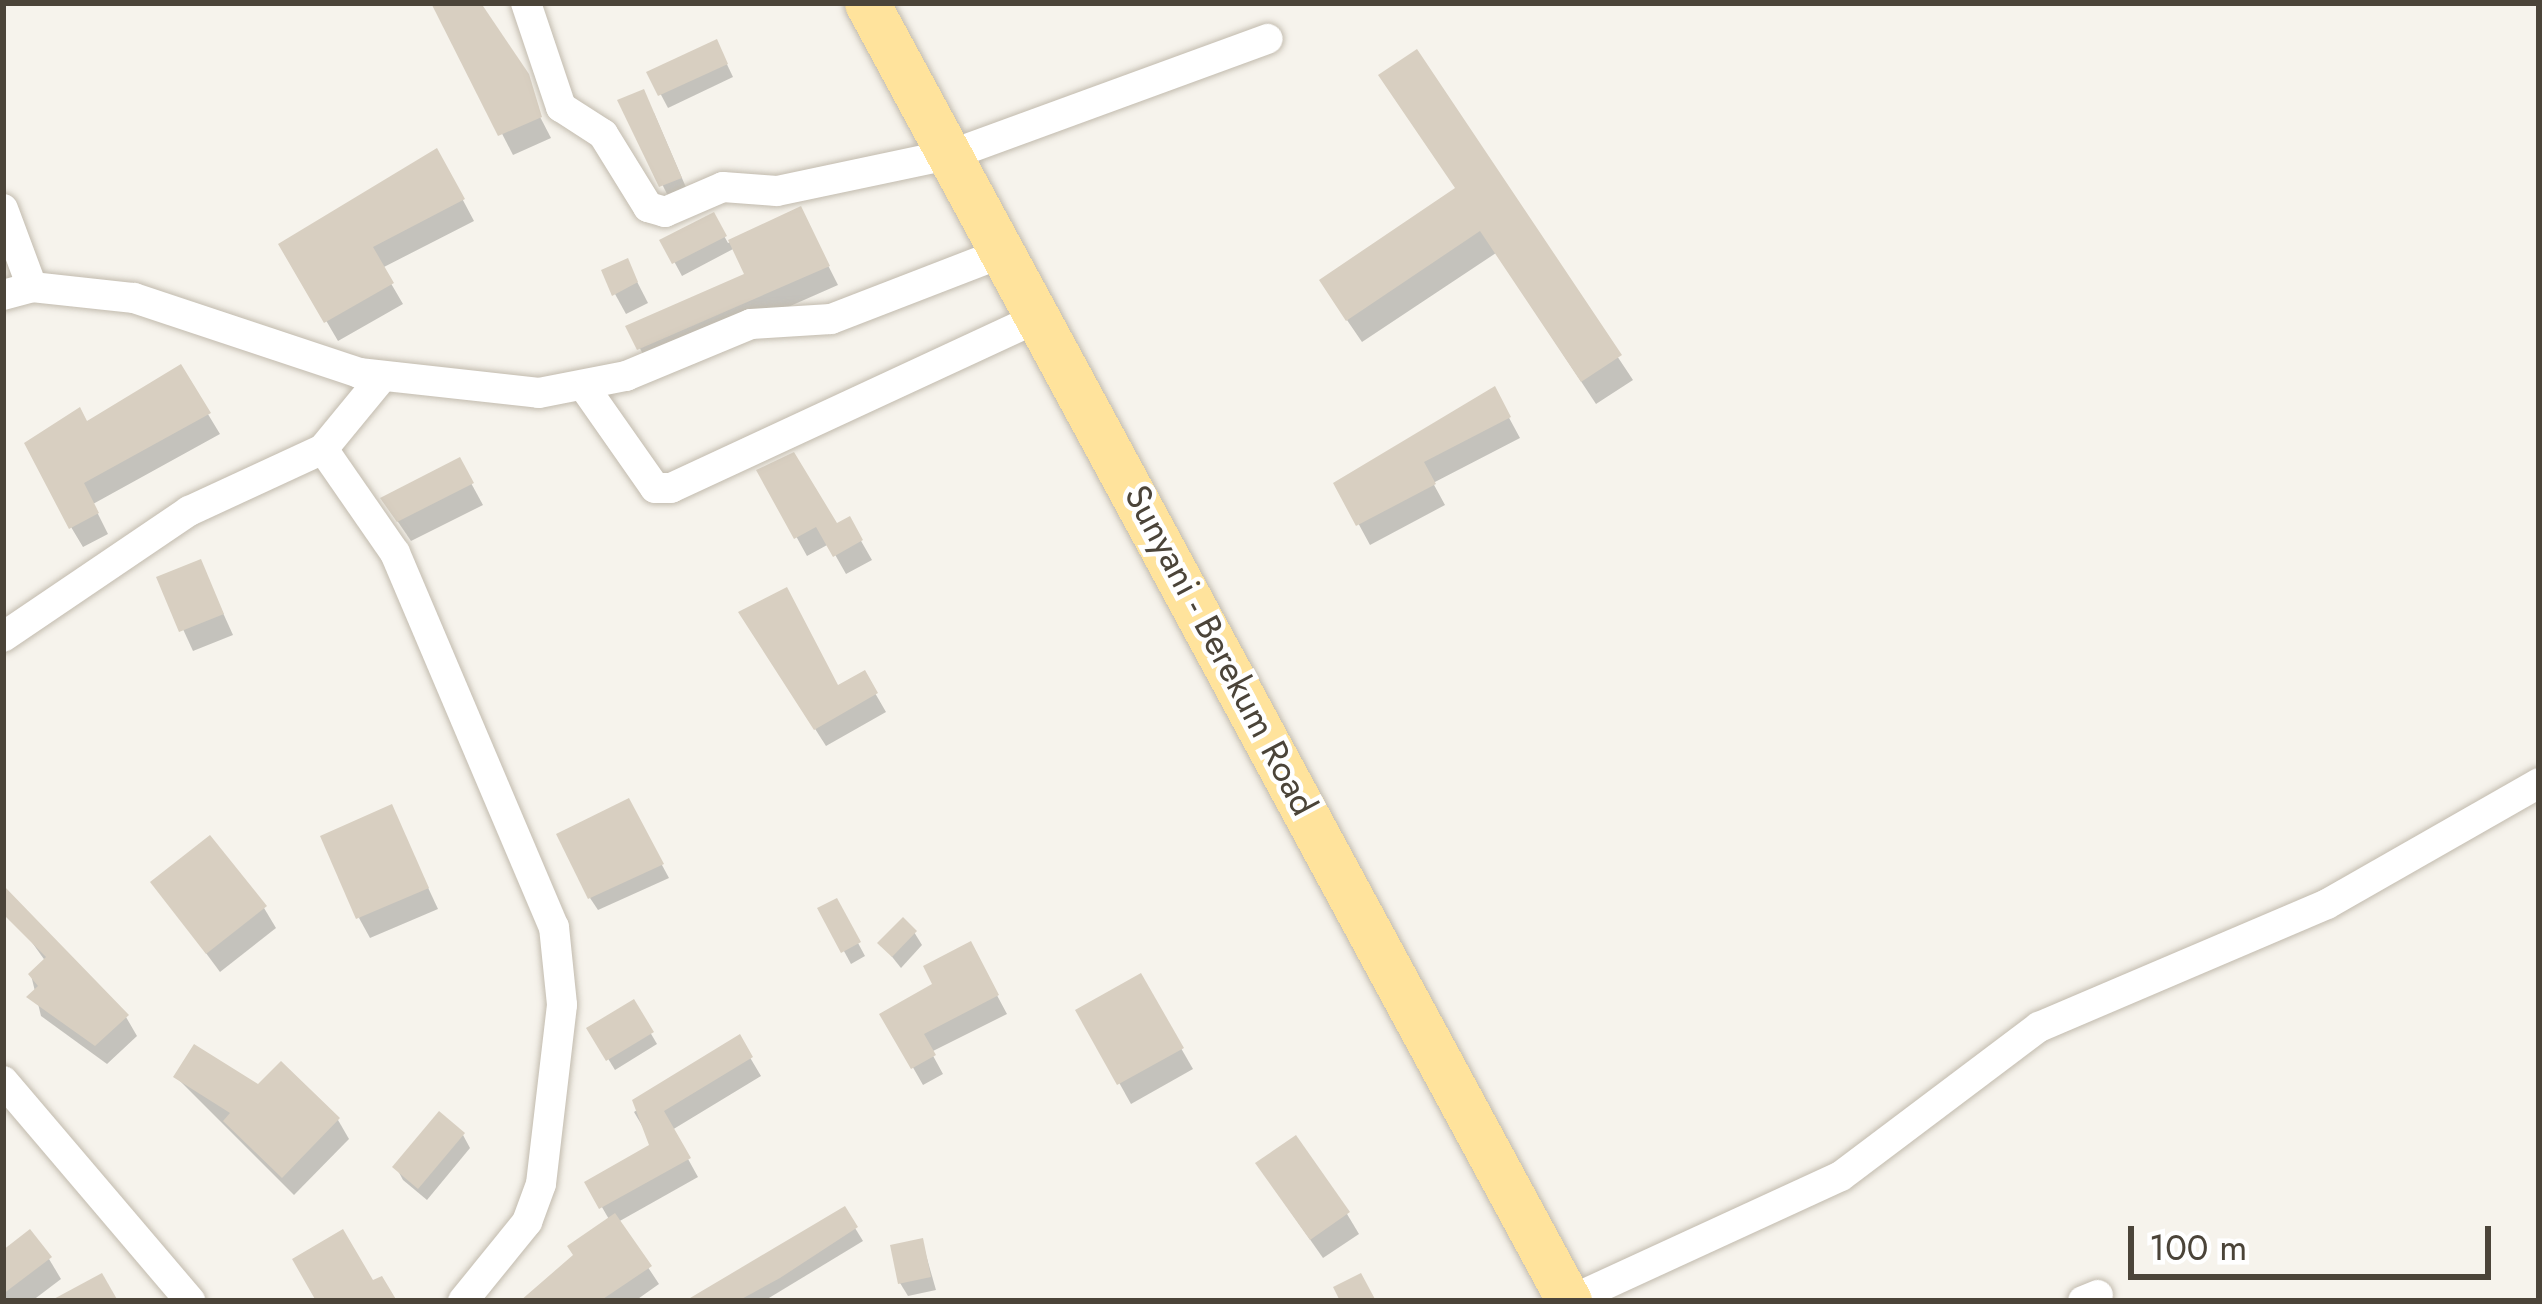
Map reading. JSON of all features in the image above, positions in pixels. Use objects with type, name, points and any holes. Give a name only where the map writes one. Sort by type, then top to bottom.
[{"type":"main road","name":"Sunyani - Berekum Road","points":[[867,3],[1042,316],[1569,1301]]},
{"type":"street","points":[[526,3],[561,107],[603,134],[649,207],[953,154],[1268,39]]},
{"type":"street","points":[[3,209],[17,291],[134,298],[383,376],[585,388],[712,334],[831,319],[1006,251]]},
{"type":"street","points":[[585,388],[655,488],[671,488],[888,378],[1042,316]]},
{"type":"street","points":[[3,637],[189,512],[323,449],[383,376]]},
{"type":"street","points":[[323,449],[404,571],[554,927],[562,1005],[541,1184],[527,1222],[463,1301]]},
{"type":"street","points":[[1569,1301],[1841,1176],[2038,1027],[2327,904],[2539,783]]},
{"type":"street","points":[[3,1081],[190,1301]]},
{"type":"building","points":[[431,3],[481,3],[529,74],[542,117],[498,136]]},
{"type":"building","points":[[717,39],[728,64],[658,96],[646,72]]},
{"type":"building","points":[[1417,49],[1622,355],[1581,382],[1480,231],[1346,321],[1319,280],[1455,188],[1378,75]]},
{"type":"building","points":[[644,89],[682,178],[659,187],[617,100]]},
{"type":"building","points":[[437,148],[465,199],[373,247],[394,283],[324,323],[278,244]]},
{"type":"building","points":[[801,206],[830,266],[637,350],[625,326],[744,274],[728,240]]},
{"type":"building","points":[[714,212],[727,236],[672,264],[659,240]]},
{"type":"building","points":[[628,258],[638,282],[612,296],[601,270]]},
{"type":"building","points":[[181,364],[211,413],[84,483],[99,513],[69,529],[24,443],[80,407],[87,421]]},
{"type":"building","points":[[1495,386],[1511,417],[1424,462],[1436,484],[1356,526],[1333,483]]},
{"type":"building","points":[[794,452],[837,523],[850,516],[863,540],[833,557],[816,527],[794,539],[756,470]]},
{"type":"building","points":[[460,457],[474,483],[397,522],[380,498]]},
{"type":"building","points":[[201,559],[224,614],[179,632],[156,577]]},
{"type":"building","points":[[787,587],[838,685],[865,670],[878,693],[814,730],[738,612]]},
{"type":"building","points":[[629,798],[664,864],[588,899],[556,834]]},
{"type":"building","points":[[392,804],[429,888],[356,919],[320,836]]},
{"type":"building","points":[[210,835],[267,906],[206,954],[150,882]]},
{"type":"building","points":[[3,885],[129,1015],[95,1046],[26,997],[38,986],[28,974],[46,957],[3,914]]},
{"type":"building","points":[[837,898],[861,942],[841,953],[817,908]]},
{"type":"building","points":[[903,917],[917,931],[892,957],[877,943]]},
{"type":"building","points":[[971,941],[999,995],[924,1034],[936,1055],[911,1069],[879,1014],[932,984],[923,966]]},
{"type":"building","points":[[1141,973],[1184,1048],[1117,1085],[1075,1010]]},
{"type":"building","points":[[634,999],[654,1032],[606,1061],[586,1028]]},
{"type":"building","points":[[740,1034],[753,1057],[664,1111],[691,1158],[599,1209],[584,1182],[649,1145],[632,1100]]},
{"type":"building","points":[[194,1044],[258,1084],[281,1061],[340,1118],[282,1178],[223,1121],[230,1113],[173,1077]]},
{"type":"building","points":[[439,1111],[465,1133],[418,1189],[392,1167]]},
{"type":"building","points":[[1296,1135],[1350,1212],[1310,1240],[1255,1163]]},
{"type":"building","points":[[845,1206],[858,1227],[780,1278],[738,1301],[685,1301]]},
{"type":"building","points":[[615,1213],[652,1266],[600,1301],[520,1301],[573,1255],[567,1246]]},
{"type":"building","points":[[30,1229],[52,1257],[3,1294],[3,1250]]},
{"type":"building","points":[[343,1229],[373,1280],[382,1276],[397,1301],[316,1301],[292,1259]]},
{"type":"building","points":[[923,1238],[931,1277],[898,1284],[890,1245]]},
{"type":"building","points":[[102,1273],[118,1301],[50,1301]]},
{"type":"building","points":[[1361,1273],[1376,1301],[1340,1301],[1333,1287]]}]
